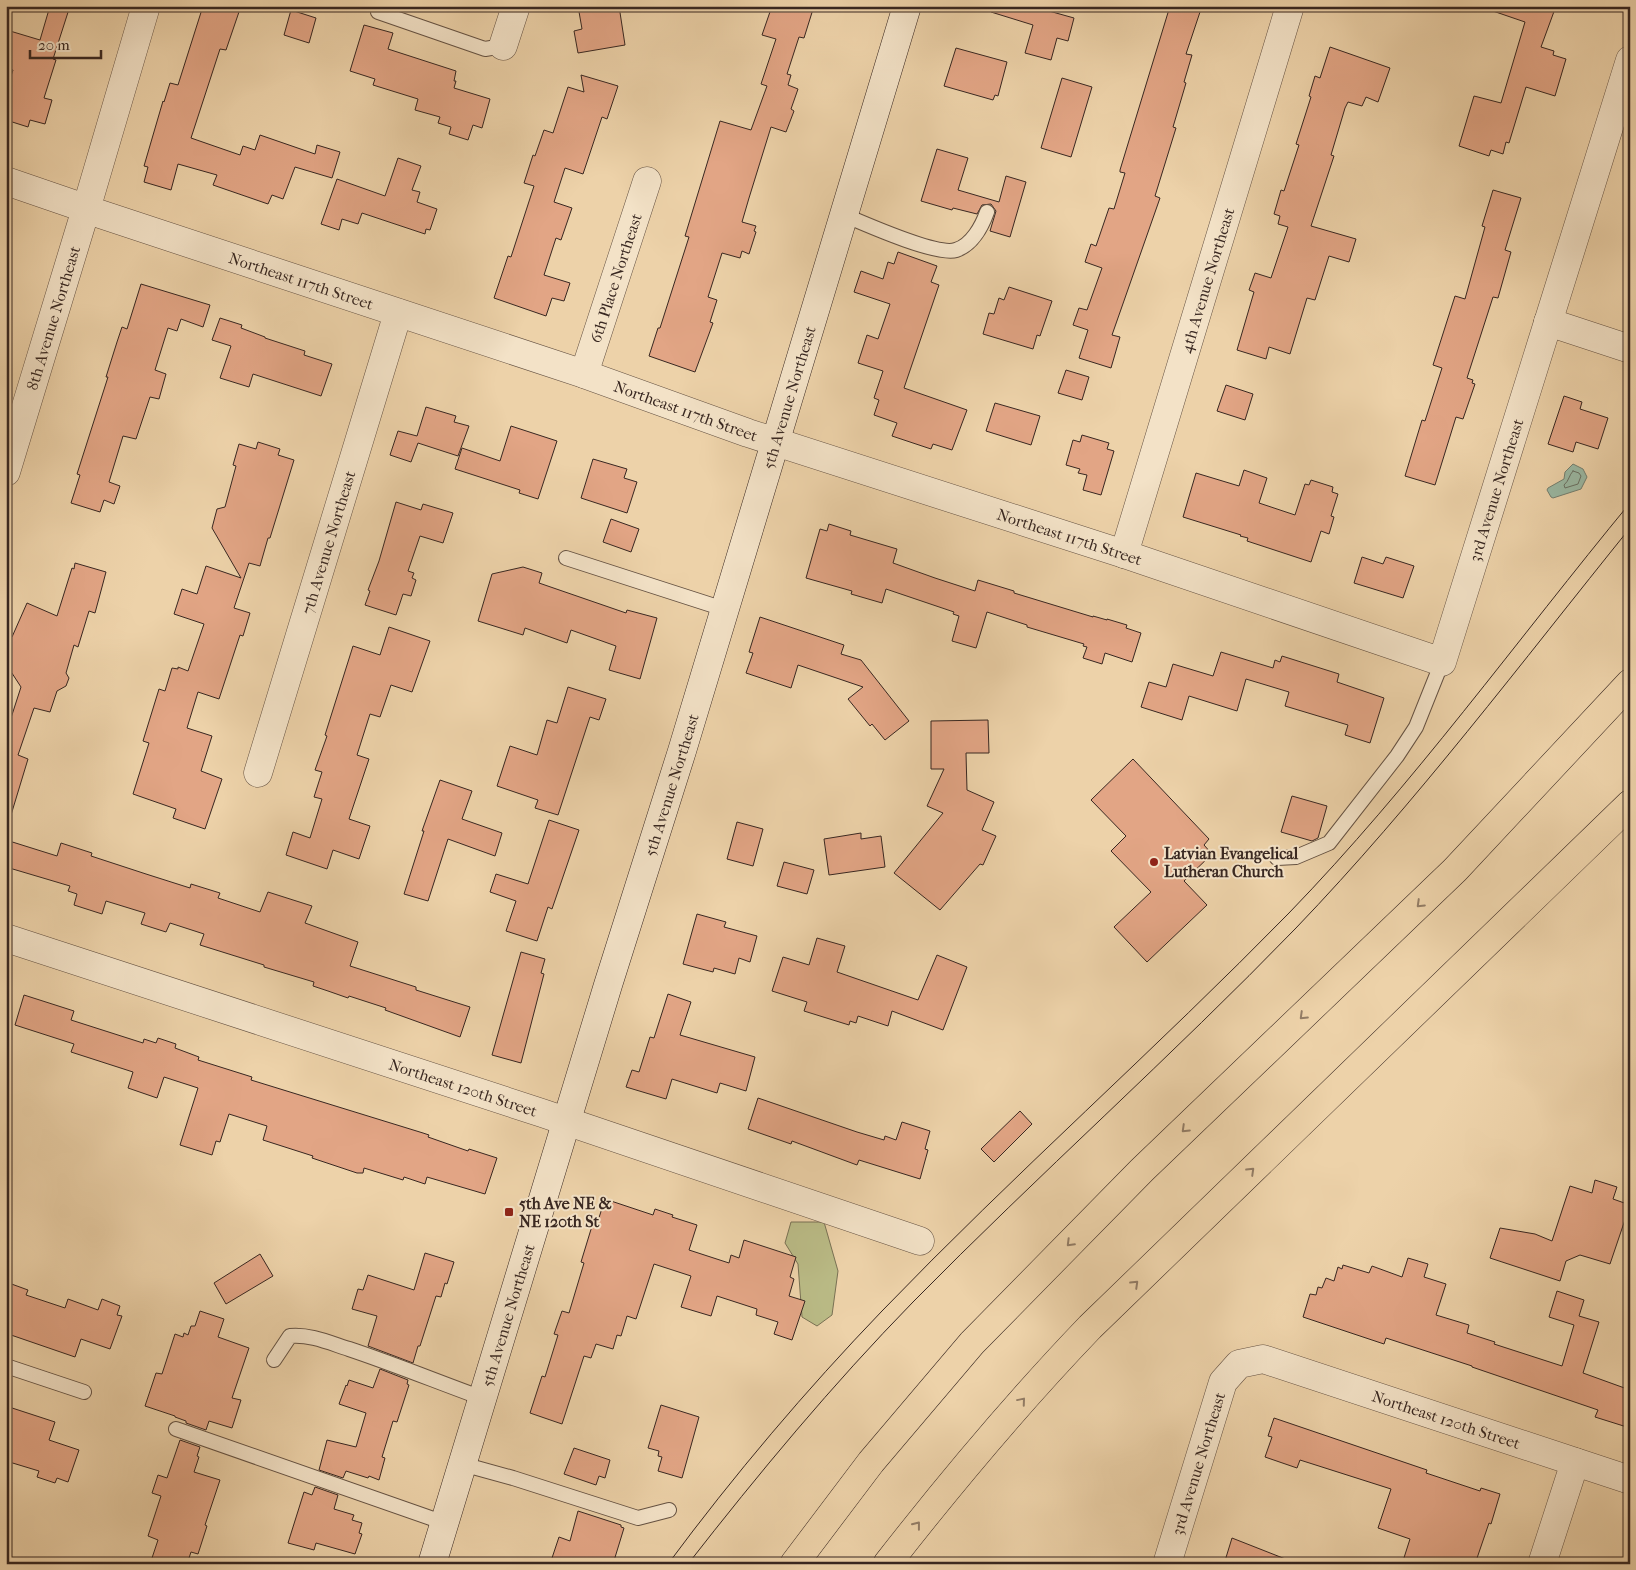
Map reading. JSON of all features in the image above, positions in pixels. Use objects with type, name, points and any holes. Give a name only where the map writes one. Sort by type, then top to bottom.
[{"type":"highway","points":[[794,1564],[871,1462],[972,1343],[1142,1170],[1455,870],[1630,683]]},
{"type":"highway","points":[[1455,870],[1528,808],[1630,711]]},
{"type":"highway","points":[[887,1564],[934,1503],[1002,1423],[1077,1341],[1630,804]]},
{"type":"street","name":"8th Avenue Northeast","points":[[6,472],[146,6]]},
{"type":"street","points":[[503,46],[516,6]]},
{"type":"street","name":"5th Avenue Northeast","points":[[432,1564],[776,441],[907,6]]},
{"type":"street","name":"4th Avenue Northeast","points":[[1124,554],[1290,6]]},
{"type":"street","name":"3rd Avenue Northeast","points":[[1442,662],[1630,60]]},
{"type":"street","name":"Northeast 117th Street","points":[[6,181],[584,374],[748,433],[1124,554],[1442,662]]},
{"type":"street","name":"6th Place Northeast","points":[[584,374],[647,181]]},
{"type":"street","name":"7th Avenue Northeast","points":[[258,773],[398,313]]},
{"type":"street","points":[[1548,322],[1630,349]]},
{"type":"street","name":"Northeast 120th Street","points":[[6,938],[567,1122],[920,1241]]},
{"type":"street","name":"3rd Avenue Northeast","points":[[1167,1564],[1223,1382],[1239,1364],[1263,1359]]},
{"type":"street","name":"Northeast 120th Street","points":[[1263,1359],[1630,1480]]},
{"type":"street","points":[[1542,1564],[1576,1462]]},
{"type":"lane","points":[[378,12],[484,49],[503,46]]},
{"type":"lane","points":[[844,215],[905,239],[935,248],[955,250],[970,241],[983,223],[988,212]]},
{"type":"lane","points":[[566,558],[724,609]]},
{"type":"lane","name":"3rd Avenue Northeast","points":[[1277,858],[1296,857],[1329,843],[1397,756],[1416,727],[1442,662]]},
{"type":"lane","points":[[274,1360],[290,1336],[299,1335],[390,1363],[482,1398]]},
{"type":"lane","points":[[6,1366],[84,1392]]},
{"type":"lane","points":[[176,1429],[445,1523]]},
{"type":"lane","points":[[462,1464],[513,1478],[638,1518],[669,1510]]},
{"type":"green space","points":[[791,1222],[824,1222],[838,1271],[832,1315],[817,1326],[802,1317],[798,1264],[785,1243]]},
{"type":"water","points":[[1573,464],[1583,469],[1587,477],[1581,489],[1551,497],[1547,490],[1548,488],[1564,479],[1565,472]]},
{"type":"building","points":[[50,6],[70,6],[53,59],[56,60],[44,98],[52,100],[45,124],[30,120],[28,127],[6,120],[6,92],[13,70],[6,68],[6,42],[10,31],[40,40]]},
{"type":"building","points":[[203,6],[241,6],[226,50],[220,49],[191,138],[240,155],[243,146],[255,150],[260,135],[315,154],[317,145],[340,152],[332,178],[295,167],[283,199],[272,195],[268,204],[213,185],[217,175],[178,164],[171,190],[144,182],[148,167],[144,166],[163,101],[170,83],[178,85]]},
{"type":"building","points":[[578,6],[619,6],[625,45],[578,53],[574,31],[582,29]]},
{"type":"building","points":[[772,6],[814,6],[804,38],[799,37],[787,74],[791,75],[788,85],[798,89],[791,109],[794,111],[786,132],[771,127],[742,222],[756,226],[749,254],[742,251],[740,258],[722,253],[708,297],[717,300],[710,322],[713,323],[695,372],[649,356],[658,328],[660,328],[689,237],[685,236],[720,121],[751,130],[767,86],[761,84],[776,39],[762,35]]},
{"type":"building","points":[[993,6],[1031,6],[1074,18],[1068,41],[1057,38],[1051,60],[1025,53],[1033,25],[991,12]]},
{"type":"building","points":[[1170,6],[1202,6],[1186,54],[1192,55],[1173,127],[1176,128],[1155,196],[1160,198],[1112,335],[1120,337],[1111,368],[1079,358],[1088,330],[1073,325],[1079,308],[1087,310],[1102,268],[1085,262],[1091,244],[1096,246],[1109,208],[1114,209],[1125,173],[1120,172],[1120,170]]},
{"type":"building","points":[[1488,6],[1556,6],[1541,47],[1554,51],[1553,55],[1566,59],[1555,96],[1526,87],[1509,143],[1506,142],[1503,154],[1491,150],[1489,156],[1459,146],[1474,96],[1501,103],[1525,22],[1487,9]]},
{"type":"building","points":[[291,10],[316,18],[309,43],[284,35]]},
{"type":"building","points":[[364,25],[393,33],[388,49],[456,71],[454,88],[490,99],[482,128],[473,125],[468,140],[449,134],[451,127],[438,123],[440,117],[415,110],[418,99],[373,85],[375,79],[350,71]]},
{"type":"building","points":[[1330,47],[1390,68],[1378,102],[1366,97],[1362,106],[1348,102],[1345,108],[1331,155],[1334,156],[1311,226],[1356,239],[1349,262],[1329,256],[1315,300],[1307,298],[1290,354],[1269,347],[1266,359],[1237,350],[1254,292],[1249,290],[1255,273],[1271,278],[1288,227],[1278,224],[1280,216],[1274,214],[1281,190],[1284,191],[1299,145],[1296,144],[1311,97],[1309,96],[1315,76],[1320,78]]},
{"type":"building","points":[[956,48],[1007,62],[998,96],[995,95],[993,100],[944,86]]},
{"type":"building","points":[[581,75],[618,86],[607,119],[602,117],[583,174],[565,168],[554,202],[572,208],[561,240],[556,238],[544,275],[570,283],[564,301],[552,298],[546,316],[494,298],[508,256],[511,257],[534,186],[524,183],[533,155],[535,156],[544,130],[553,133],[568,87],[584,92]]},
{"type":"building","points":[[1062,78],[1092,87],[1071,157],[1041,148]]},
{"type":"building","points":[[937,149],[968,158],[958,190],[999,202],[1006,176],[1026,182],[1010,237],[990,231],[996,211],[991,204],[982,205],[977,214],[953,208],[952,210],[921,201]]},
{"type":"building","points":[[398,158],[421,166],[412,190],[420,192],[417,202],[437,209],[430,230],[426,229],[425,234],[362,213],[358,224],[342,219],[339,230],[321,224],[337,179],[385,196]]},
{"type":"building","points":[[1493,190],[1521,198],[1505,250],[1511,252],[1498,298],[1493,297],[1467,378],[1473,380],[1472,383],[1475,384],[1463,419],[1456,417],[1435,485],[1405,476],[1422,420],[1425,421],[1442,368],[1433,365],[1455,296],[1465,299],[1485,227],[1482,226]]},
{"type":"building","points":[[898,252],[937,266],[931,282],[939,285],[904,388],[967,410],[952,450],[933,444],[931,449],[892,436],[897,423],[874,415],[879,400],[874,398],[883,371],[858,363],[867,335],[878,339],[890,304],[854,292],[861,271],[883,279],[888,262],[894,264]]},
{"type":"building","points":[[141,284],[210,305],[203,327],[181,319],[177,331],[168,328],[155,370],[166,374],[159,399],[150,397],[136,439],[123,436],[109,482],[120,486],[114,504],[104,500],[100,512],[71,503],[80,475],[77,474],[108,377],[106,377],[117,342],[122,327],[127,329]]},
{"type":"building","points":[[1009,287],[1052,301],[1040,336],[1037,335],[1033,349],[983,334],[989,313],[994,314],[999,298],[1004,300]]},
{"type":"building","points":[[220,318],[242,325],[241,328],[265,338],[305,351],[304,355],[332,364],[321,396],[253,374],[249,387],[220,378],[231,346],[212,340]]},
{"type":"building","points":[[1066,370],[1089,377],[1082,400],[1058,393]]},
{"type":"building","points":[[1226,385],[1253,394],[1245,420],[1217,411]]},
{"type":"building","points":[[1564,396],[1582,402],[1580,409],[1608,418],[1598,449],[1576,442],[1573,452],[1548,444]]},
{"type":"building","points":[[995,403],[1040,416],[1031,445],[986,431]]},
{"type":"building","points":[[426,407],[456,416],[454,422],[469,426],[458,456],[418,443],[411,462],[390,455],[398,431],[417,436]]},
{"type":"building","points":[[511,426],[557,441],[538,499],[519,493],[520,490],[455,469],[462,448],[500,461]]},
{"type":"building","points":[[1082,435],[1109,443],[1107,449],[1114,451],[1101,495],[1083,490],[1087,475],[1078,473],[1080,469],[1066,465],[1073,440],[1080,442]]},
{"type":"building","points":[[258,442],[280,449],[278,455],[294,460],[260,566],[249,563],[234,608],[250,613],[243,636],[240,635],[219,699],[198,692],[187,728],[212,736],[201,771],[222,779],[205,829],[173,818],[176,809],[133,794],[149,743],[143,741],[159,689],[165,691],[172,668],[178,669],[178,667],[188,671],[204,624],[174,614],[182,589],[197,594],[206,566],[241,578],[212,528],[217,509],[225,507],[236,466],[233,465],[239,444],[256,449]]},
{"type":"building","points":[[593,459],[627,469],[624,478],[637,482],[627,513],[581,498]]},
{"type":"building","points":[[1244,470],[1267,478],[1259,503],[1295,515],[1305,484],[1309,485],[1311,480],[1333,487],[1332,492],[1338,494],[1331,516],[1334,517],[1329,534],[1321,531],[1311,562],[1247,541],[1248,538],[1241,535],[1183,517],[1196,473],[1239,486]]},
{"type":"building","points":[[396,502],[421,510],[423,504],[453,513],[443,543],[420,536],[408,571],[414,573],[412,578],[416,580],[411,596],[403,594],[396,615],[365,605]]},
{"type":"building","points":[[611,519],[639,529],[631,552],[603,542]]},
{"type":"building","points":[[829,524],[851,531],[850,535],[897,549],[893,563],[935,578],[975,591],[978,580],[1093,617],[1127,625],[1126,628],[1141,633],[1132,662],[1105,653],[1102,664],[1083,658],[1087,647],[1083,646],[1084,644],[1027,627],[1027,625],[987,612],[976,648],[952,641],[959,616],[953,614],[954,612],[886,589],[882,603],[851,594],[852,591],[806,578],[820,529],[827,531]]},
{"type":"building","points":[[1362,557],[1383,564],[1386,557],[1414,566],[1403,598],[1354,583]]},
{"type":"building","points":[[75,563],[106,572],[95,613],[89,611],[78,647],[74,645],[66,673],[69,678],[66,686],[57,691],[50,712],[34,708],[18,755],[28,759],[11,815],[6,815],[6,719],[10,721],[21,687],[6,664],[6,635],[12,637],[27,603],[57,616]]},
{"type":"building","points":[[523,567],[542,573],[539,583],[626,613],[627,610],[657,618],[640,679],[609,670],[616,646],[571,630],[567,643],[525,628],[523,635],[478,621],[492,574]]},
{"type":"building","points":[[760,617],[844,645],[841,654],[861,660],[909,721],[885,740],[872,724],[870,726],[848,699],[863,687],[798,665],[791,688],[746,673],[753,653],[749,652]]},
{"type":"building","points":[[389,627],[430,641],[412,692],[391,685],[380,717],[370,714],[357,755],[369,759],[349,819],[370,826],[359,859],[333,850],[327,869],[286,855],[293,832],[310,838],[322,799],[314,797],[322,772],[315,770],[327,736],[325,735],[353,646],[380,655]]},
{"type":"building","points":[[1221,652],[1273,668],[1275,660],[1280,662],[1282,656],[1339,674],[1337,682],[1384,698],[1370,743],[1345,735],[1348,725],[1285,706],[1289,692],[1246,679],[1237,711],[1189,696],[1182,720],[1141,707],[1149,682],[1166,687],[1173,664],[1213,676]]},
{"type":"building","points":[[568,687],[606,699],[599,720],[590,717],[558,815],[535,808],[538,800],[497,786],[510,746],[537,755],[547,720],[557,723]]},
{"type":"building","points":[[988,720],[989,753],[966,753],[967,790],[994,802],[982,830],[996,836],[983,865],[980,864],[940,910],[894,873],[943,813],[927,806],[944,769],[931,769],[931,721]]},
{"type":"building","name":"Latvian Evangelical Lutheran Church","points":[[1133,759],[1209,839],[1204,845],[1212,854],[1184,881],[1207,905],[1147,962],[1114,927],[1151,892],[1111,851],[1126,836],[1091,800]]},
{"type":"building","points":[[440,780],[472,791],[462,819],[502,833],[495,856],[448,839],[428,901],[404,894],[424,831],[422,831]]},
{"type":"building","points":[[1292,796],[1327,806],[1318,838],[1312,841],[1281,832]]},
{"type":"building","points":[[549,820],[579,830],[552,909],[548,907],[537,941],[506,931],[516,901],[490,892],[496,874],[528,884]]},
{"type":"building","points":[[737,822],[763,829],[753,866],[727,859]]},
{"type":"building","points":[[861,833],[861,839],[881,836],[885,867],[829,875],[824,839]]},
{"type":"building","points":[[6,840],[57,856],[61,843],[92,853],[91,856],[190,888],[191,884],[220,893],[218,898],[260,912],[268,892],[312,906],[305,923],[358,942],[350,966],[470,1007],[460,1037],[385,1010],[386,1008],[313,986],[314,982],[200,945],[204,934],[170,923],[166,932],[141,924],[145,913],[106,901],[102,914],[74,905],[77,894],[68,891],[70,886],[6,867]]},
{"type":"building","points":[[784,862],[814,870],[807,894],[777,886]]},
{"type":"building","points":[[697,914],[726,922],[724,927],[757,936],[750,962],[739,958],[735,974],[714,968],[713,972],[683,964]]},
{"type":"building","points":[[817,938],[845,946],[837,972],[918,1000],[937,955],[967,967],[943,1030],[892,1011],[888,1026],[858,1016],[856,1023],[850,1021],[849,1025],[804,1011],[807,1002],[772,991],[783,957],[809,965]]},
{"type":"building","points":[[521,952],[545,959],[541,973],[544,974],[521,1063],[492,1055]]},
{"type":"building","points":[[668,994],[691,1002],[680,1035],[755,1057],[746,1091],[720,1083],[717,1093],[672,1079],[666,1099],[626,1087],[632,1070],[639,1072],[650,1037],[654,1038]]},
{"type":"building","points":[[24,995],[74,1011],[71,1020],[143,1043],[144,1039],[156,1043],[158,1038],[176,1044],[175,1048],[199,1057],[198,1060],[252,1077],[251,1080],[423,1133],[429,1135],[428,1137],[468,1151],[469,1149],[497,1158],[485,1194],[427,1177],[425,1184],[404,1177],[403,1180],[364,1168],[363,1173],[357,1173],[263,1140],[267,1126],[229,1114],[220,1142],[216,1141],[212,1155],[180,1145],[198,1088],[164,1077],[157,1098],[128,1088],[133,1072],[71,1052],[74,1044],[15,1025]]},
{"type":"building","points":[[758,1098],[884,1140],[885,1136],[896,1140],[902,1122],[930,1131],[925,1149],[928,1150],[920,1179],[859,1160],[857,1165],[792,1141],[791,1144],[748,1129]]},
{"type":"building","points":[[1020,1111],[1032,1124],[994,1162],[981,1149]]},
{"type":"building","points":[[1595,1180],[1617,1187],[1613,1199],[1630,1205],[1610,1264],[1580,1255],[1566,1261],[1560,1281],[1490,1258],[1500,1228],[1535,1234],[1552,1241],[1570,1186],[1592,1193]]},
{"type":"building","points":[[605,1199],[653,1215],[655,1209],[697,1225],[689,1250],[729,1263],[731,1255],[739,1258],[744,1240],[796,1257],[790,1277],[794,1279],[789,1296],[805,1301],[792,1340],[774,1334],[778,1322],[756,1315],[757,1309],[717,1296],[711,1316],[681,1307],[691,1276],[654,1264],[636,1319],[627,1316],[621,1336],[617,1335],[613,1349],[596,1344],[591,1358],[584,1356],[562,1424],[530,1413],[542,1376],[545,1377],[558,1335],[554,1334],[562,1311],[569,1313],[584,1263],[581,1262],[592,1226],[596,1227]]},
{"type":"building","points":[[425,1253],[454,1262],[441,1297],[436,1296],[413,1363],[368,1346],[377,1316],[352,1309],[358,1289],[363,1290],[368,1275],[414,1290]]},
{"type":"building","points":[[260,1254],[273,1276],[226,1304],[214,1283]]},
{"type":"building","points":[[1408,1258],[1428,1264],[1424,1277],[1446,1284],[1436,1315],[1469,1325],[1467,1333],[1495,1342],[1494,1344],[1562,1366],[1574,1325],[1549,1317],[1557,1291],[1584,1300],[1579,1316],[1599,1322],[1583,1373],[1630,1390],[1630,1428],[1595,1417],[1598,1410],[1472,1366],[1386,1338],[1384,1344],[1303,1317],[1310,1294],[1316,1295],[1318,1287],[1322,1288],[1326,1278],[1334,1281],[1338,1267],[1342,1269],[1343,1265],[1369,1273],[1372,1266],[1402,1277]]},
{"type":"building","points":[[6,1282],[28,1290],[26,1295],[65,1308],[68,1299],[98,1310],[102,1299],[120,1306],[117,1315],[122,1316],[110,1349],[81,1339],[75,1357],[11,1335],[8,1343],[6,1343]]},
{"type":"building","points":[[200,1311],[224,1319],[218,1337],[249,1348],[232,1398],[241,1400],[232,1428],[209,1421],[206,1430],[186,1423],[186,1421],[175,1416],[145,1406],[156,1373],[162,1374],[175,1334],[183,1337],[184,1333],[188,1335],[191,1326],[195,1326]]},
{"type":"building","points":[[380,1369],[408,1380],[407,1384],[409,1385],[397,1422],[393,1421],[382,1457],[385,1458],[379,1480],[346,1471],[343,1478],[319,1470],[327,1440],[356,1447],[366,1413],[339,1404],[349,1380],[373,1388]]},
{"type":"building","points":[[661,1405],[699,1417],[682,1478],[658,1471],[662,1457],[658,1456],[659,1451],[648,1448]]},
{"type":"building","points":[[6,1406],[55,1422],[49,1440],[79,1450],[68,1482],[57,1478],[55,1483],[37,1477],[39,1471],[6,1461]]},
{"type":"building","points":[[1274,1418],[1427,1470],[1426,1473],[1480,1491],[1481,1488],[1500,1494],[1491,1524],[1489,1523],[1475,1564],[1402,1564],[1410,1539],[1378,1528],[1391,1489],[1300,1460],[1297,1468],[1265,1457],[1272,1437],[1268,1436]]},
{"type":"building","points":[[180,1440],[200,1447],[194,1472],[220,1480],[205,1525],[207,1526],[198,1554],[191,1552],[187,1564],[150,1564],[158,1540],[148,1536],[161,1496],[152,1493],[158,1475],[167,1478]]},
{"type":"building","points":[[574,1448],[610,1460],[605,1478],[599,1476],[596,1485],[564,1474]]},
{"type":"building","points":[[315,1487],[338,1495],[334,1509],[354,1515],[352,1520],[362,1523],[359,1533],[362,1534],[355,1554],[316,1543],[314,1550],[288,1543],[304,1492],[312,1495]]},
{"type":"building","points":[[578,1511],[621,1525],[624,1528],[613,1564],[550,1564],[559,1537],[570,1541]]},
{"type":"building","points":[[1232,1538],[1293,1562],[1293,1564],[1224,1564]]},
{"type":"tram line","points":[[668,1564],[771,1434],[882,1311],[983,1210],[1239,963],[1335,864],[1422,763],[1630,503]]},
{"type":"tram line","points":[[688,1564],[797,1430],[883,1333],[1008,1208],[1249,976],[1340,880],[1426,782],[1630,528]]},
{"type":"place","name":"Latvian Evangelical Lutheran Church","points":[[1154,862]]},
{"type":"place","name":"5th Ave NE & NE 120th St","points":[[509,1212]]}]
